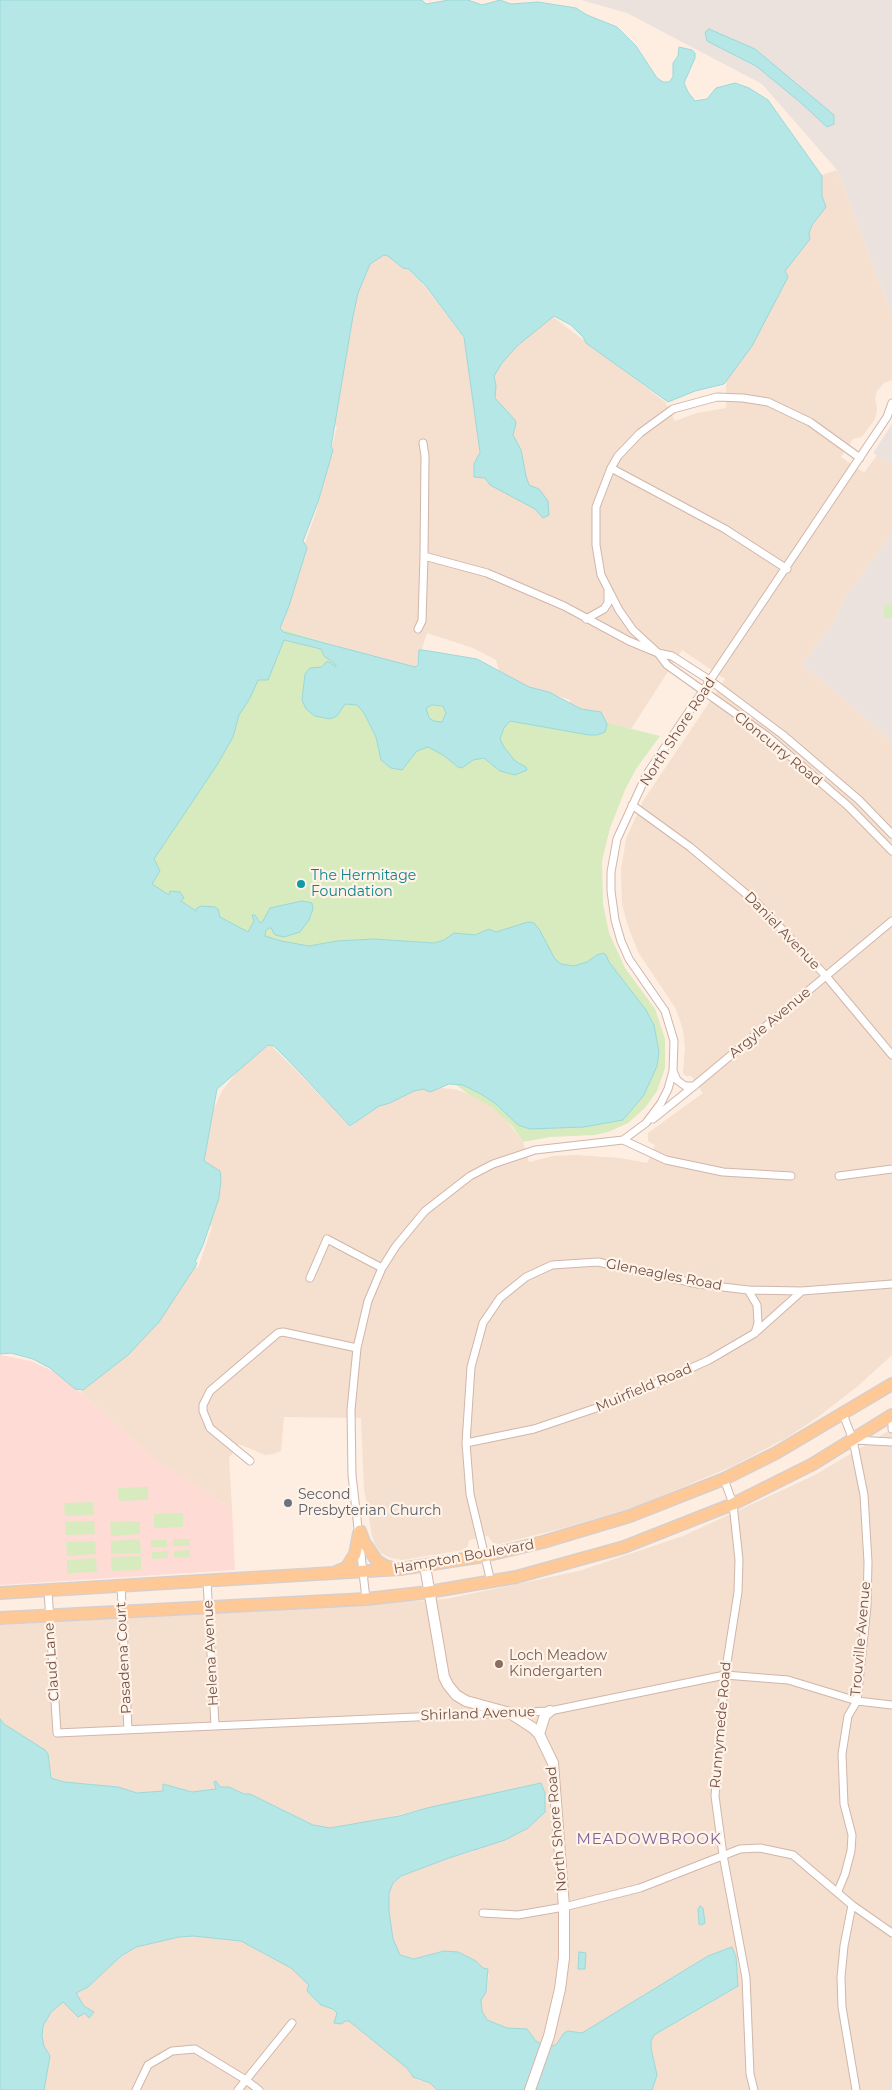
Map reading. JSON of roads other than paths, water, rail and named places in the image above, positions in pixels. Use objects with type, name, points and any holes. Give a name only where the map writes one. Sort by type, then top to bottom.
[{"type":"main road","name":"Hampton Boulevard","points":[[0,1593],[364,1572],[425,1566],[484,1556],[543,1542],[630,1516],[724,1479],[776,1453],[892,1384]]},
{"type":"main road","name":"Hampton Boulevard","points":[[0,1618],[366,1599],[429,1592],[491,1582],[571,1563],[624,1547],[734,1504],[791,1475],[853,1440],[892,1415]]},
{"type":"main road","points":[[360,1531],[367,1547],[378,1561],[386,1566],[400,1569]]},
{"type":"main road","points":[[333,1574],[347,1567],[355,1554],[360,1531]]},
{"type":"street","points":[[658,653],[633,630],[619,610],[608,589],[598,559],[595,523],[599,499],[611,468],[618,456],[652,423],[673,409],[718,398],[743,398],[768,402],[793,412],[810,422],[860,458]]},
{"type":"street","name":"North Shore Road","points":[[366,1599],[360,1531],[352,1475],[351,1434],[357,1348],[368,1301],[382,1268],[396,1246],[425,1211],[470,1176],[493,1164],[535,1150],[623,1140],[646,1123],[661,1103],[673,1071],[674,1041],[671,1026],[665,1012],[629,959],[621,940],[612,906],[612,858],[620,832],[648,774],[787,569],[887,417],[892,404]]},
{"type":"street","points":[[418,629],[422,621],[424,556],[425,456],[423,443]]},
{"type":"street","points":[[611,468],[726,529],[787,569]]},
{"type":"street","name":"Cloncurry Road","points":[[424,556],[487,573],[564,606],[629,641],[658,653],[672,656],[711,682],[817,763],[859,800],[892,834]]},
{"type":"street","points":[[586,618],[604,609],[608,603],[608,589]]},
{"type":"street","name":"Cloncurry Road","points":[[658,653],[667,665],[768,736],[848,806],[892,851]]},
{"type":"street","name":"Daniel Avenue","points":[[632,805],[690,847],[757,903],[826,976],[892,1055]]},
{"type":"street","name":"Argyle Avenue","points":[[646,1123],[694,1086],[892,921]]},
{"type":"street","points":[[673,1071],[677,1080],[685,1086],[694,1086]]},
{"type":"street","points":[[623,1140],[666,1160],[723,1172],[791,1176]]},
{"type":"street","points":[[840,1176],[892,1169]]},
{"type":"street","points":[[310,1278],[327,1239],[382,1268]]},
{"type":"street","name":"Gleneagles Road","points":[[491,1582],[470,1494],[466,1443],[471,1367],[483,1322],[500,1298],[526,1277],[552,1265],[598,1262],[698,1284],[748,1290],[802,1291],[892,1284]]},
{"type":"street","points":[[748,1290],[754,1298],[758,1313],[755,1333]]},
{"type":"street","name":"Muirfield Road","points":[[466,1443],[534,1430],[620,1400],[709,1360],[755,1333],[802,1291]]},
{"type":"street","points":[[250,1461],[210,1428],[203,1411],[203,1405],[210,1391],[278,1333],[283,1332],[357,1348]]},
{"type":"street","name":"Trouville Avenue","points":[[838,1891],[851,1851],[852,1836],[844,1804],[842,1754],[848,1716],[857,1701],[867,1606],[868,1546],[864,1495],[853,1440],[843,1414]]},
{"type":"street","points":[[892,1422],[892,1429]]},
{"type":"street","points":[[853,1440],[892,1442]]},
{"type":"street","name":"Runnymede Road","points":[[724,1479],[734,1504],[739,1560],[738,1592],[725,1675],[715,1796],[723,1855],[746,1978],[750,2074],[754,2090]]},
{"type":"street","name":"North Shore Road","points":[[425,1566],[444,1678],[448,1685],[456,1695],[466,1702],[510,1712],[533,1728],[539,1734],[553,1763],[564,1906],[564,1958],[560,1989],[549,2036],[530,2090]]},
{"type":"street","name":"Helena Avenue","points":[[207,1581],[215,1725]]},
{"type":"street","name":"Pasadena Court","points":[[121,1586],[128,1730]]},
{"type":"street","name":"Claud Lane","points":[[48,1590],[57,1733]]},
{"type":"street","name":"Shirland Avenue","points":[[57,1733],[550,1711],[725,1675],[788,1680],[857,1701],[892,1704]]},
{"type":"street","points":[[539,1734],[550,1711]]},
{"type":"street","points":[[483,1913],[518,1914],[564,1906],[640,1888],[740,1849],[760,1848],[793,1854],[852,1905],[892,1932]]},
{"type":"street","points":[[852,1905],[844,1946],[841,1977],[842,2007],[856,2090]]},
{"type":"street","points":[[238,2090],[292,2023]]},
{"type":"street","points":[[136,2090],[148,2065],[172,2051],[195,2049],[259,2090]]},
{"type":"water","points":[[0,0],[422,0],[426,4],[449,0],[468,0],[482,5],[500,0],[511,4],[538,2],[576,8],[587,15],[617,27],[636,46],[657,78],[663,82],[669,82],[673,77],[673,63],[678,56],[679,47],[692,50],[695,53],[695,58],[684,83],[695,101],[707,99],[716,88],[735,83],[749,88],[768,100],[822,176],[822,196],[826,207],[812,225],[809,233],[810,239],[785,271],[788,277],[752,346],[724,384],[695,391],[668,402],[586,343],[583,337],[571,325],[554,316],[517,346],[502,363],[494,376],[496,386],[495,398],[515,420],[513,435],[521,450],[529,485],[539,489],[548,501],[549,515],[543,518],[535,509],[490,485],[485,478],[474,477],[474,464],[480,452],[464,337],[425,285],[409,269],[403,268],[384,255],[370,264],[358,293],[331,447],[333,450],[318,502],[303,541],[307,548],[280,628],[283,632],[415,667],[418,665],[419,650],[477,659],[529,687],[549,692],[581,709],[601,712],[607,724],[605,732],[589,735],[510,721],[504,728],[500,739],[515,761],[526,767],[527,770],[515,775],[500,771],[484,758],[473,760],[462,768],[458,767],[443,755],[428,747],[417,751],[402,770],[391,768],[381,760],[376,737],[364,713],[357,705],[345,704],[337,716],[330,719],[315,716],[306,709],[302,700],[305,674],[310,668],[322,667],[326,662],[336,667],[336,665],[324,656],[321,649],[284,640],[268,680],[258,680],[250,698],[239,715],[233,737],[217,765],[154,859],[160,871],[152,884],[169,895],[170,891],[180,892],[184,898],[181,901],[196,911],[201,906],[215,907],[218,909],[220,917],[248,932],[254,921],[252,915],[255,915],[260,923],[270,908],[302,901],[312,903],[313,909],[309,920],[300,932],[284,937],[275,935],[271,928],[269,928],[266,930],[265,936],[309,946],[337,941],[374,939],[434,943],[444,940],[454,933],[475,935],[489,929],[496,932],[528,922],[534,923],[555,959],[561,964],[574,966],[587,962],[597,955],[603,953],[606,955],[609,962],[646,1010],[654,1025],[659,1052],[657,1066],[644,1095],[623,1120],[584,1127],[530,1129],[518,1125],[496,1104],[481,1094],[463,1085],[449,1084],[430,1092],[423,1089],[414,1091],[390,1103],[379,1106],[350,1126],[274,1046],[268,1045],[217,1089],[204,1161],[220,1171],[219,1198],[203,1245],[195,1262],[197,1263],[159,1322],[128,1355],[83,1390],[75,1389],[50,1368],[33,1359],[11,1353],[0,1354]],"holes":[[[432,705],[443,706],[446,713],[442,722],[429,718],[426,708]]]},
{"type":"water","points":[[709,29],[755,49],[834,115],[834,124],[827,127],[756,66],[707,41],[705,32]]},
{"type":"water","points":[[0,1719],[4,1724],[45,1750],[48,1754],[51,1778],[64,1782],[118,1787],[137,1793],[163,1791],[163,1784],[192,1792],[216,1789],[214,1782],[216,1781],[220,1787],[229,1787],[244,1794],[250,1794],[313,1825],[330,1828],[399,1816],[541,1783],[545,1793],[545,1812],[528,1828],[505,1840],[401,1876],[393,1883],[389,1893],[389,1911],[393,1939],[400,1955],[414,1959],[444,1951],[458,1952],[476,1961],[483,1968],[488,1969],[486,1992],[481,2000],[482,2011],[487,2020],[507,2028],[527,2029],[536,2041],[546,2047],[556,2045],[564,2033],[568,2031],[582,2033],[708,1956],[732,1947],[736,1957],[738,1986],[654,2035],[651,2041],[651,2048],[657,2075],[652,2090],[437,2090],[430,2083],[413,2077],[407,2068],[349,2021],[345,2021],[342,2024],[334,2023],[337,2013],[333,2009],[321,2005],[307,1990],[309,1985],[291,1968],[241,1941],[193,1936],[179,1937],[136,1947],[121,1956],[88,1987],[76,1993],[84,2006],[94,2012],[89,2018],[85,2013],[78,2017],[63,2002],[51,2012],[43,2026],[42,2036],[44,2046],[50,2056],[44,2090],[0,2090]]},
{"type":"water","points":[[700,1906],[703,1908],[705,1923],[701,1925],[699,1924],[698,1909]]},
{"type":"water","points":[[579,1952],[586,1953],[585,1969],[578,1969]]},
{"type":"place","name":"The Hermitage Foundation","points":[[301,884]]},
{"type":"place","name":"Second Presbyterian Church","points":[[288,1503]]},
{"type":"place","name":"Loch Meadow Kindergarten","points":[[499,1664]]},
{"type":"district","name":"MEADOWBROOK","points":[[649,1840]]}]
